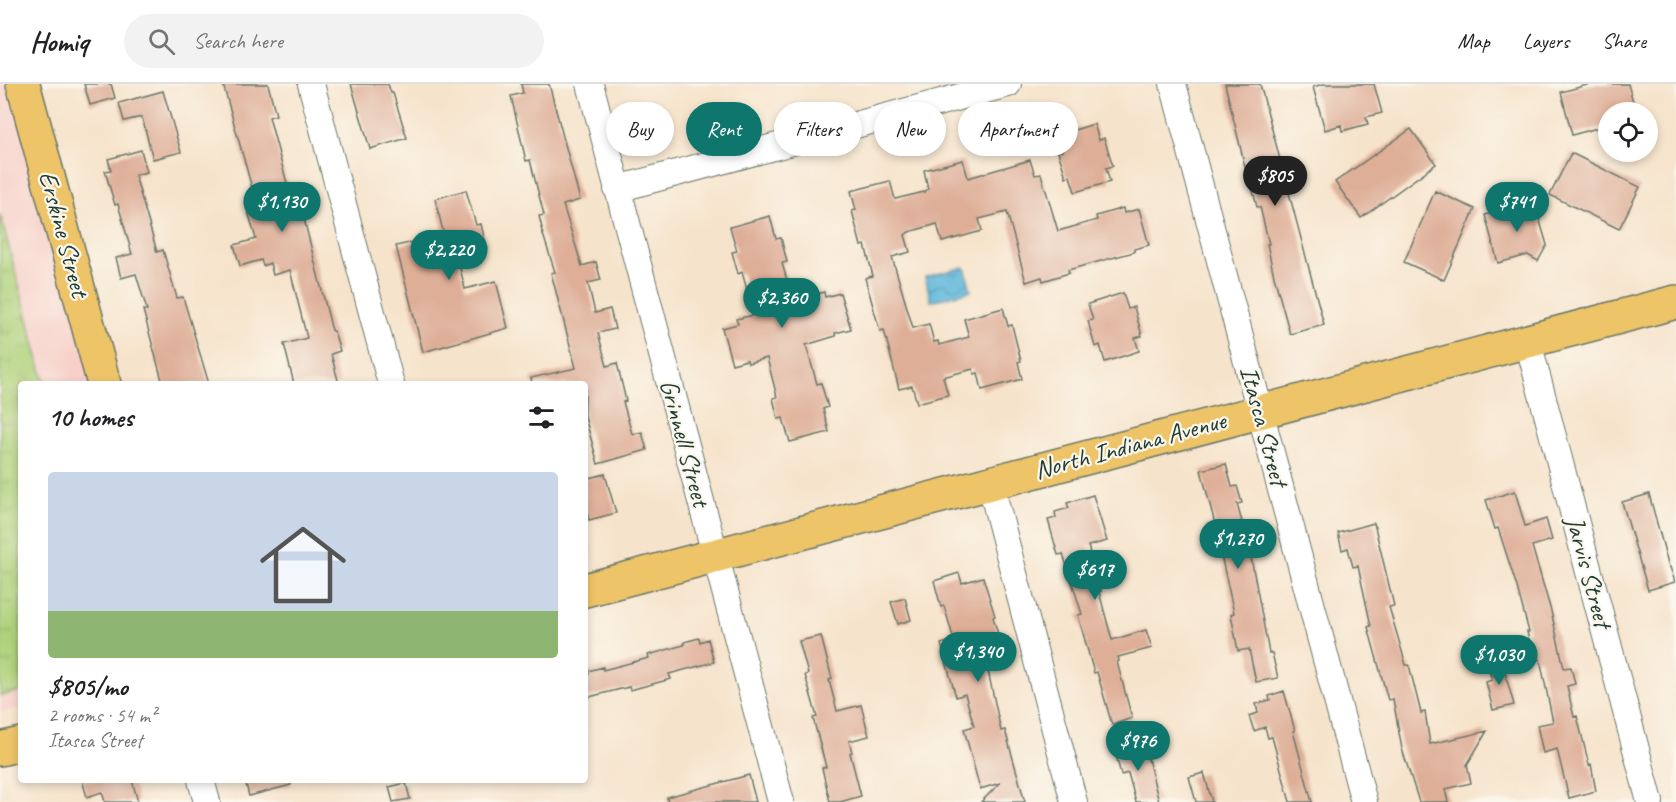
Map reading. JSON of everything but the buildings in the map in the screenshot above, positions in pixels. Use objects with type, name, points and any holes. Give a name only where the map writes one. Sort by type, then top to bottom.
[{"type":"main road","name":"Erskine Street","points":[[23,84],[103,381]]},
{"type":"main road","name":"North Indiana Avenue","points":[[588,589],[1676,302]]},
{"type":"main road","points":[[0,749],[18,745]]},
{"type":"street","points":[[311,84],[390,381]]},
{"type":"street","name":"Grinnell Street","points":[[590,84],[781,802]]},
{"type":"street","points":[[617,189],[1008,84]]},
{"type":"street","name":"Itasca Street","points":[[1173,84],[1364,802]]},
{"type":"street","name":"Jarvis Street","points":[[1528,342],[1650,802]]},
{"type":"street","points":[[990,482],[1074,802]]},
{"type":"street","points":[[202,783],[207,802]]},
{"type":"shaded area","points":[[0,84],[14,84],[93,381],[18,381],[18,709],[0,713]]},
{"type":"green space","points":[[0,214],[44,381],[18,381],[18,692],[0,696]]},
{"type":"water","points":[[965,267],[971,291],[931,301],[925,277]]}]
